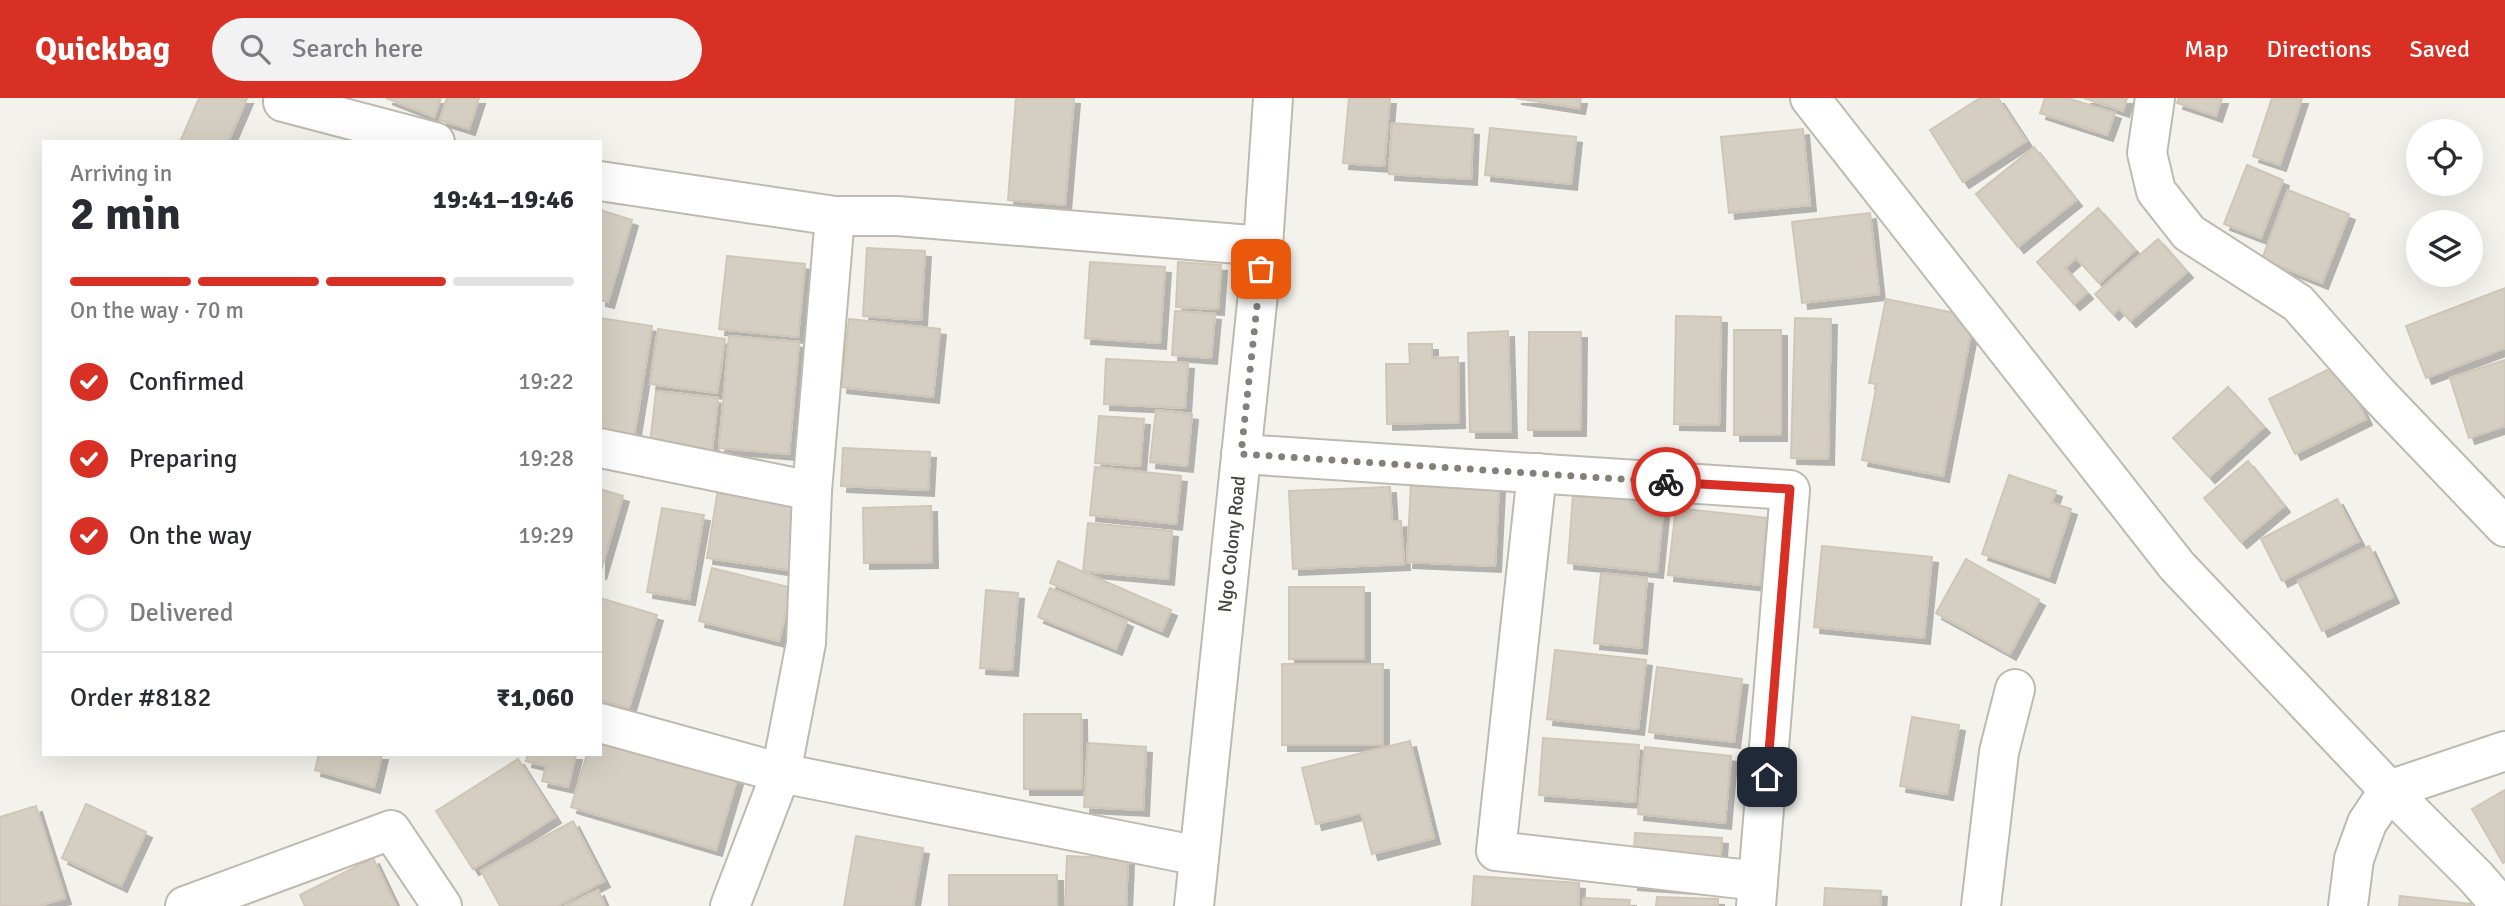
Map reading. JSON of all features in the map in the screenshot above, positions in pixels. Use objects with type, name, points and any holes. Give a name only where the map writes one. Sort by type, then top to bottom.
[{"type":"street","name":"Ngo Colony Road","points":[[1194,906],[1263,246],[1273,98]]},
{"type":"street","points":[[1810,98],[2177,566],[2501,906]]},
{"type":"street","points":[[2155,98],[2147,153],[2156,191],[2189,233],[2298,303],[2378,394],[2505,527]]},
{"type":"street","points":[[283,102],[427,140]]},
{"type":"street","points":[[602,181],[835,216],[897,216],[1263,246]]},
{"type":"street","points":[[730,906],[781,773],[806,643],[812,491],[835,216]]},
{"type":"street","points":[[602,449],[812,491]]},
{"type":"street","points":[[1241,454],[1790,489],[1757,894],[1496,851],[1537,474]]},
{"type":"street","points":[[1981,906],[1999,752],[2015,689]]},
{"type":"street","points":[[602,724],[781,773],[1199,856]]},
{"type":"street","points":[[2348,906],[2358,847],[2367,823],[2389,790],[2505,751]]},
{"type":"street","points":[[185,906],[391,830],[442,906]]},
{"type":"building","points":[[199,98],[247,98],[229,140],[181,140]]},
{"type":"building","points":[[386,98],[441,98],[434,117]]},
{"type":"building","points":[[447,98],[479,98],[469,129],[440,120]]},
{"type":"building","points":[[1016,98],[1074,98],[1065,205],[1008,200]]},
{"type":"building","points":[[1349,98],[1390,98],[1384,166],[1343,163]]},
{"type":"building","points":[[1515,98],[1581,98],[1579,108]]},
{"type":"building","points":[[1980,98],[1998,98],[2026,141],[1963,182],[1930,130]]},
{"type":"building","points":[[2045,98],[2067,98],[2115,113],[2107,135],[2040,113]]},
{"type":"building","points":[[2084,98],[2127,98],[2123,111]]},
{"type":"building","points":[[2179,98],[2222,98],[2216,116],[2177,103]]},
{"type":"building","points":[[2272,98],[2302,98],[2280,165],[2253,156]]},
{"type":"building","points":[[1392,123],[1473,129],[1471,179],[1389,174]]},
{"type":"building","points":[[1490,128],[1576,137],[1571,184],[1485,175]]},
{"type":"building","points":[[1803,129],[1810,205],[1729,213],[1721,137]]},
{"type":"building","points":[[2034,147],[2076,200],[2018,247],[1976,194]]},
{"type":"building","points":[[2247,165],[2283,180],[2261,238],[2224,224]]},
{"type":"building","points":[[2288,190],[2349,214],[2322,283],[2262,259]]},
{"type":"building","points":[[2098,208],[2135,250],[2099,283],[2076,258],[2065,268],[2087,293],[2074,304],[2037,262]]},
{"type":"building","points":[[602,211],[632,220],[608,302],[602,300]]},
{"type":"building","points":[[1870,213],[1879,294],[1802,303],[1792,222]]},
{"type":"building","points":[[2158,239],[2187,272],[2130,321],[2119,308],[2113,314],[2095,294]]},
{"type":"building","points":[[867,248],[925,251],[921,320],[863,316]]},
{"type":"building","points":[[727,256],[805,264],[798,337],[719,329]]},
{"type":"building","points":[[1090,262],[1165,267],[1160,343],[1085,338]]},
{"type":"building","points":[[1178,262],[1221,265],[1218,309],[1176,307]]},
{"type":"building","points":[[2505,288],[2505,348],[2426,378],[2406,326]]},
{"type":"building","points":[[1886,299],[1974,317],[1943,476],[1862,460],[1877,384],[1869,383]]},
{"type":"building","points":[[1175,311],[1215,314],[1211,358],[1172,355]]},
{"type":"building","points":[[1676,316],[1721,317],[1719,425],[1674,424]]},
{"type":"building","points":[[602,318],[652,326],[634,436],[602,431]]},
{"type":"building","points":[[1795,318],[1831,319],[1828,459],[1791,458]]},
{"type":"building","points":[[849,319],[940,329],[933,397],[841,387]]},
{"type":"building","points":[[658,329],[725,339],[717,393],[650,384]]},
{"type":"building","points":[[1734,330],[1781,330],[1781,435],[1734,435]]},
{"type":"building","points":[[1508,331],[1511,432],[1470,432],[1468,333]]},
{"type":"building","points":[[1529,332],[1581,332],[1580,430],[1528,430]]},
{"type":"building","points":[[729,336],[799,342],[789,454],[719,448]]},
{"type":"building","points":[[1409,344],[1432,344],[1432,358],[1458,357],[1459,422],[1387,424],[1386,364],[1410,364]]},
{"type":"building","points":[[1106,359],[1188,363],[1185,408],[1104,404]]},
{"type":"building","points":[[2505,360],[2505,426],[2469,438],[2450,378]]},
{"type":"building","points":[[2339,364],[2366,419],[2295,454],[2269,399]]},
{"type":"building","points":[[2228,387],[2264,427],[2209,477],[2173,438]]},
{"type":"building","points":[[656,391],[718,398],[712,451],[650,444]]},
{"type":"building","points":[[1156,410],[1192,414],[1187,466],[1150,462]]},
{"type":"building","points":[[1099,416],[1144,419],[1140,466],[1095,463]]},
{"type":"building","points":[[843,448],[930,452],[928,490],[841,486]]},
{"type":"building","points":[[2248,461],[2284,506],[2241,542],[2204,498]]},
{"type":"building","points":[[1095,467],[1181,476],[1176,524],[1090,515]]},
{"type":"building","points":[[2009,475],[2056,491],[2052,503],[2071,509],[2049,577],[1982,554]]},
{"type":"building","points":[[1411,482],[1499,486],[1495,566],[1407,562]]},
{"type":"building","points":[[1390,487],[1392,522],[1401,521],[1404,564],[1293,569],[1289,491]]},
{"type":"building","points":[[718,489],[799,502],[789,570],[707,558]]},
{"type":"building","points":[[602,490],[623,496],[602,567]]},
{"type":"building","points":[[1573,494],[1664,503],[1657,572],[1568,563]]},
{"type":"building","points":[[2337,499],[2359,541],[2282,581],[2261,539]]},
{"type":"building","points":[[931,506],[932,562],[864,563],[863,508]]},
{"type":"building","points":[[662,508],[704,515],[689,599],[647,592]]},
{"type":"building","points":[[1676,508],[1767,518],[1760,585],[1668,575]]},
{"type":"building","points":[[1088,523],[1172,531],[1168,579],[1083,571]]},
{"type":"building","points":[[1822,546],[1932,557],[1924,638],[1814,627]]},
{"type":"building","points":[[2369,546],[2393,597],[2322,631],[2298,581]]},
{"type":"building","points":[[1966,559],[2039,600],[2010,654],[1936,613]]},
{"type":"building","points":[[1058,561],[1171,610],[1162,631],[1050,583]]},
{"type":"building","points":[[712,568],[792,588],[779,641],[699,621]]},
{"type":"building","points":[[1601,573],[1647,578],[1641,648],[1594,643]]},
{"type":"building","points":[[1289,587],[1364,587],[1364,659],[1289,659]]},
{"type":"building","points":[[1050,588],[1127,621],[1116,649],[1038,617]]},
{"type":"building","points":[[986,590],[1018,593],[1012,670],[980,668]]},
{"type":"building","points":[[602,599],[657,615],[629,708],[602,701]]},
{"type":"building","points":[[1555,650],[1646,660],[1638,729],[1547,719]]},
{"type":"building","points":[[1282,664],[1383,664],[1383,745],[1282,745]]},
{"type":"building","points":[[1657,667],[1742,679],[1734,742],[1649,732]]},
{"type":"building","points":[[1024,714],[1081,714],[1082,789],[1024,789]]},
{"type":"building","points":[[1912,717],[1959,725],[1947,794],[1900,786]]},
{"type":"building","points":[[1543,738],[1639,745],[1635,802],[1539,795]]},
{"type":"building","points":[[602,740],[737,779],[716,850],[571,807],[586,756],[602,756]]},
{"type":"building","points":[[1410,741],[1434,838],[1372,854],[1361,813],[1316,824],[1302,768]]},
{"type":"building","points":[[1088,743],[1146,747],[1143,810],[1084,807]]},
{"type":"building","points":[[1645,747],[1731,756],[1725,823],[1638,814]]},
{"type":"building","points":[[318,756],[382,756],[374,787],[315,770]]},
{"type":"building","points":[[527,756],[576,756],[568,787],[542,781],[546,766],[526,761]]},
{"type":"building","points":[[518,759],[555,817],[473,869],[436,811]]},
{"type":"building","points":[[2505,790],[2505,862],[2503,863],[2472,809]]},
{"type":"building","points":[[86,804],[146,832],[121,886],[62,858]]},
{"type":"building","points":[[36,806],[65,898],[39,906],[0,906],[0,817]]},
{"type":"building","points":[[573,821],[604,881],[557,906],[500,906],[481,871]]},
{"type":"building","points":[[1635,833],[1722,838],[1718,890],[1632,884]]},
{"type":"building","points":[[856,836],[923,848],[913,906],[844,906]]},
{"type":"building","points":[[1067,856],[1128,859],[1126,906],[1065,906]]},
{"type":"building","points":[[373,858],[396,906],[305,906],[300,895]]},
{"type":"building","points":[[949,875],[1057,875],[1057,906],[949,906]]},
{"type":"building","points":[[1474,876],[1579,883],[1578,906],[1472,906]]},
{"type":"building","points":[[1825,888],[1881,891],[1880,906],[1824,906]]},
{"type":"building","points":[[598,890],[605,906],[565,906]]},
{"type":"building","points":[[2400,896],[2471,904],[2471,906],[2399,906]]},
{"type":"building","points":[[1657,897],[1718,899],[1718,906],[1656,906]]},
{"type":"building","points":[[1584,898],[1630,900],[1629,906],[1583,906]]},
{"type":"way so far","points":[[1261,269],[1241,454],[1666,482]]},
{"type":"route","points":[[1666,482],[1790,489],[1767,777]]}]
